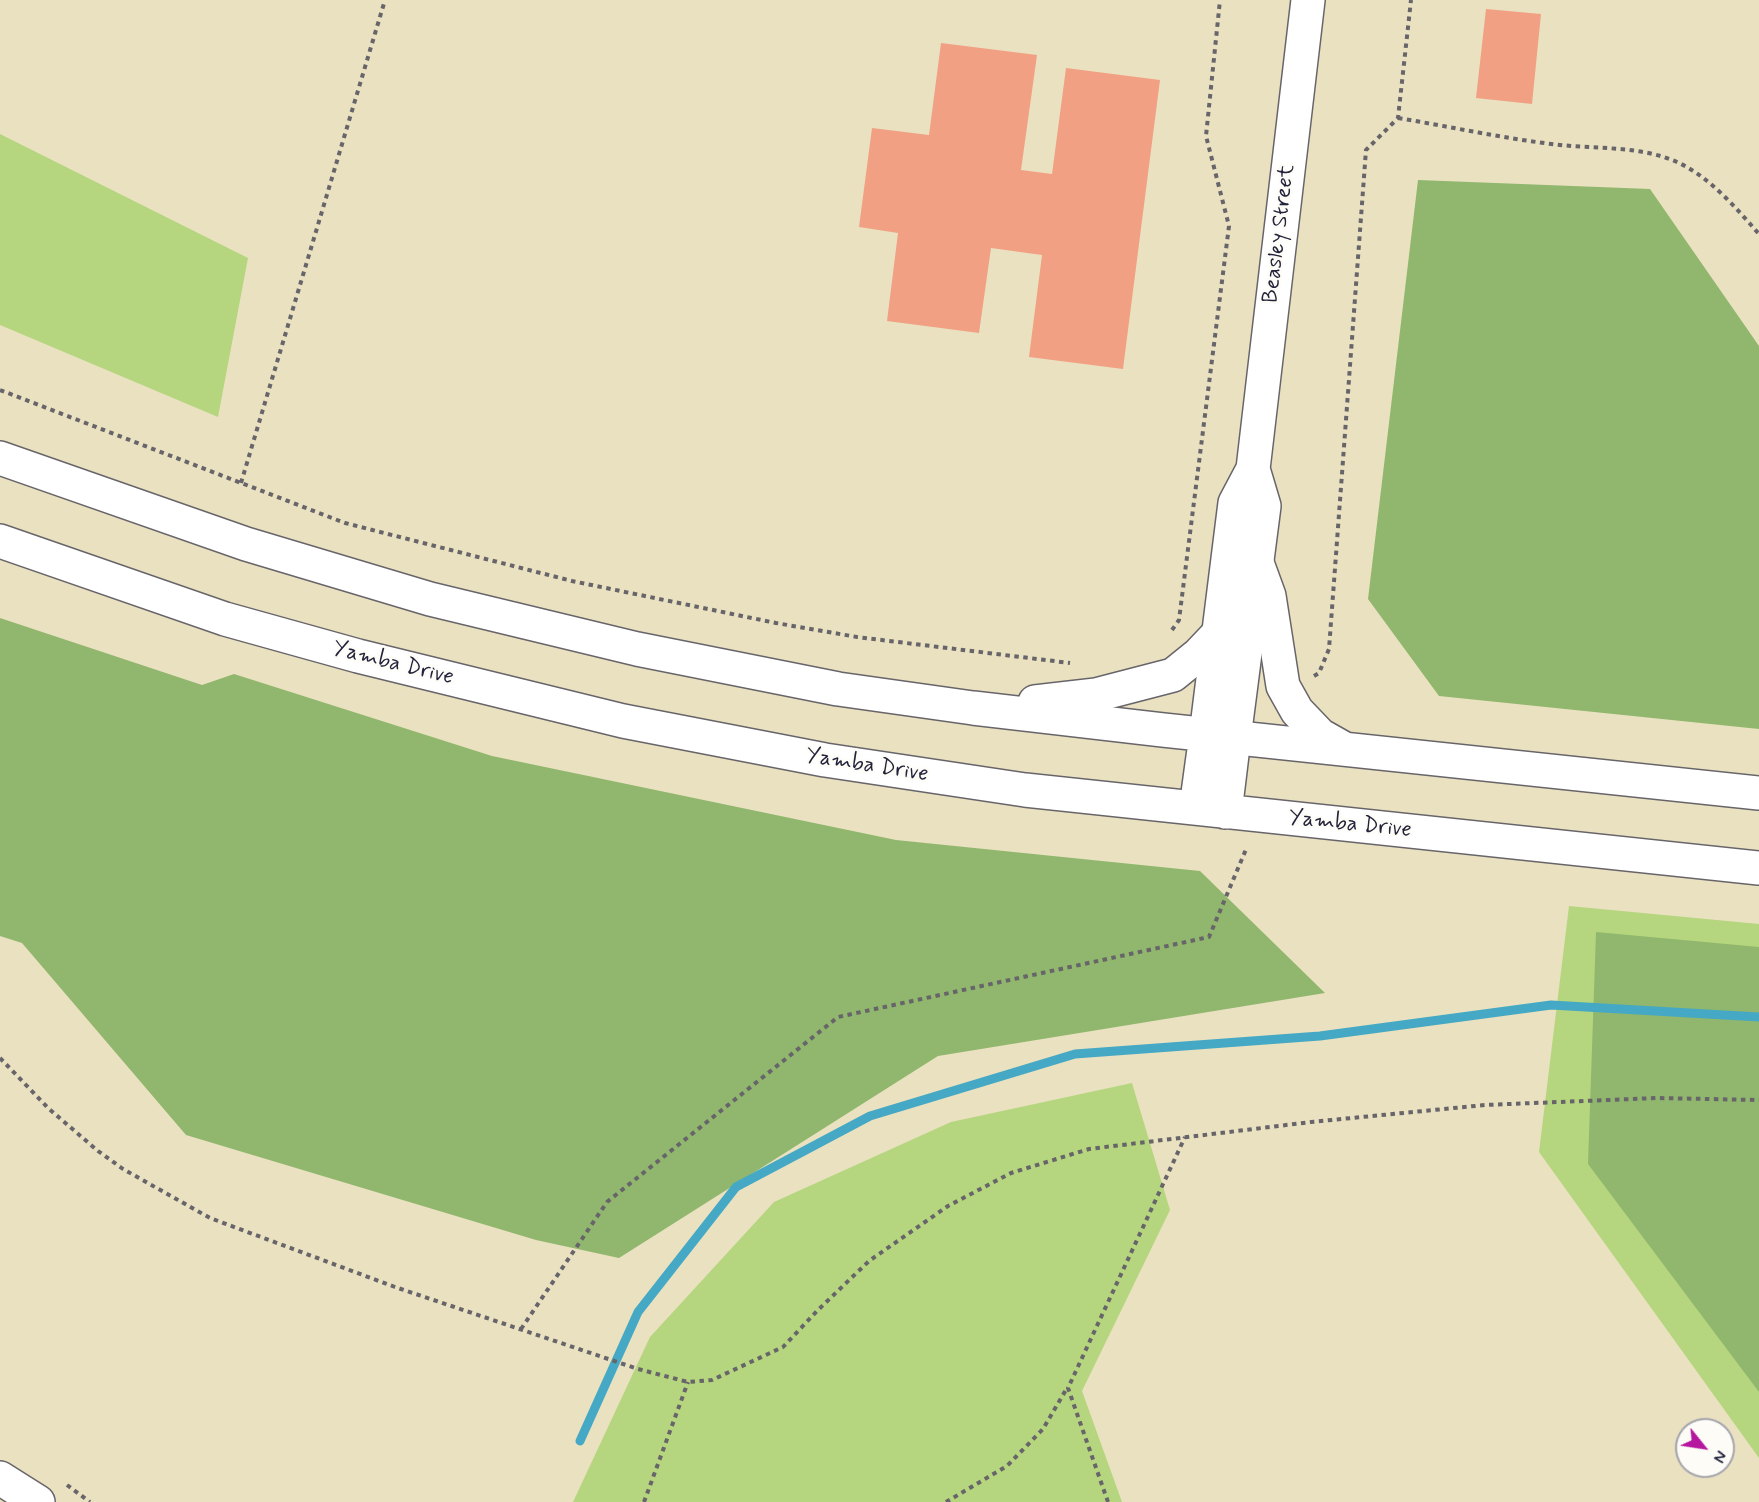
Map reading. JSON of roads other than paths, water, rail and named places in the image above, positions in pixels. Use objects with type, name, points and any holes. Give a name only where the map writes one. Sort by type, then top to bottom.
[{"type":"main road","name":"Beasley Street","points":[[1220,737],[1219,633],[1235,502],[1253,469],[1308,0]]},
{"type":"main road","points":[[0,458],[246,544],[430,599],[637,649],[838,689],[973,708],[1220,737],[1759,793]]},
{"type":"main road","name":"Beasley Street","points":[[1220,737],[1257,563],[1264,506],[1253,469]]},
{"type":"main road","name":"Yamba Drive","points":[[0,541],[225,619],[358,656],[623,721],[825,760],[1025,790],[1759,868]]},
{"type":"main road","points":[[1257,563],[1269,596],[1283,686],[1297,711],[1320,735],[1346,750]]},
{"type":"main road","points":[[973,708],[1096,695],[1173,675],[1199,654],[1219,633]]},
{"type":"main road","points":[[1210,810],[1220,737]]},
{"type":"main road","points":[[0,1478],[38,1502]]},
{"type":"waterway","points":[[580,1441],[638,1312],[736,1187],[870,1116],[1075,1054],[1320,1036],[1551,1005],[1759,1017]]}]
